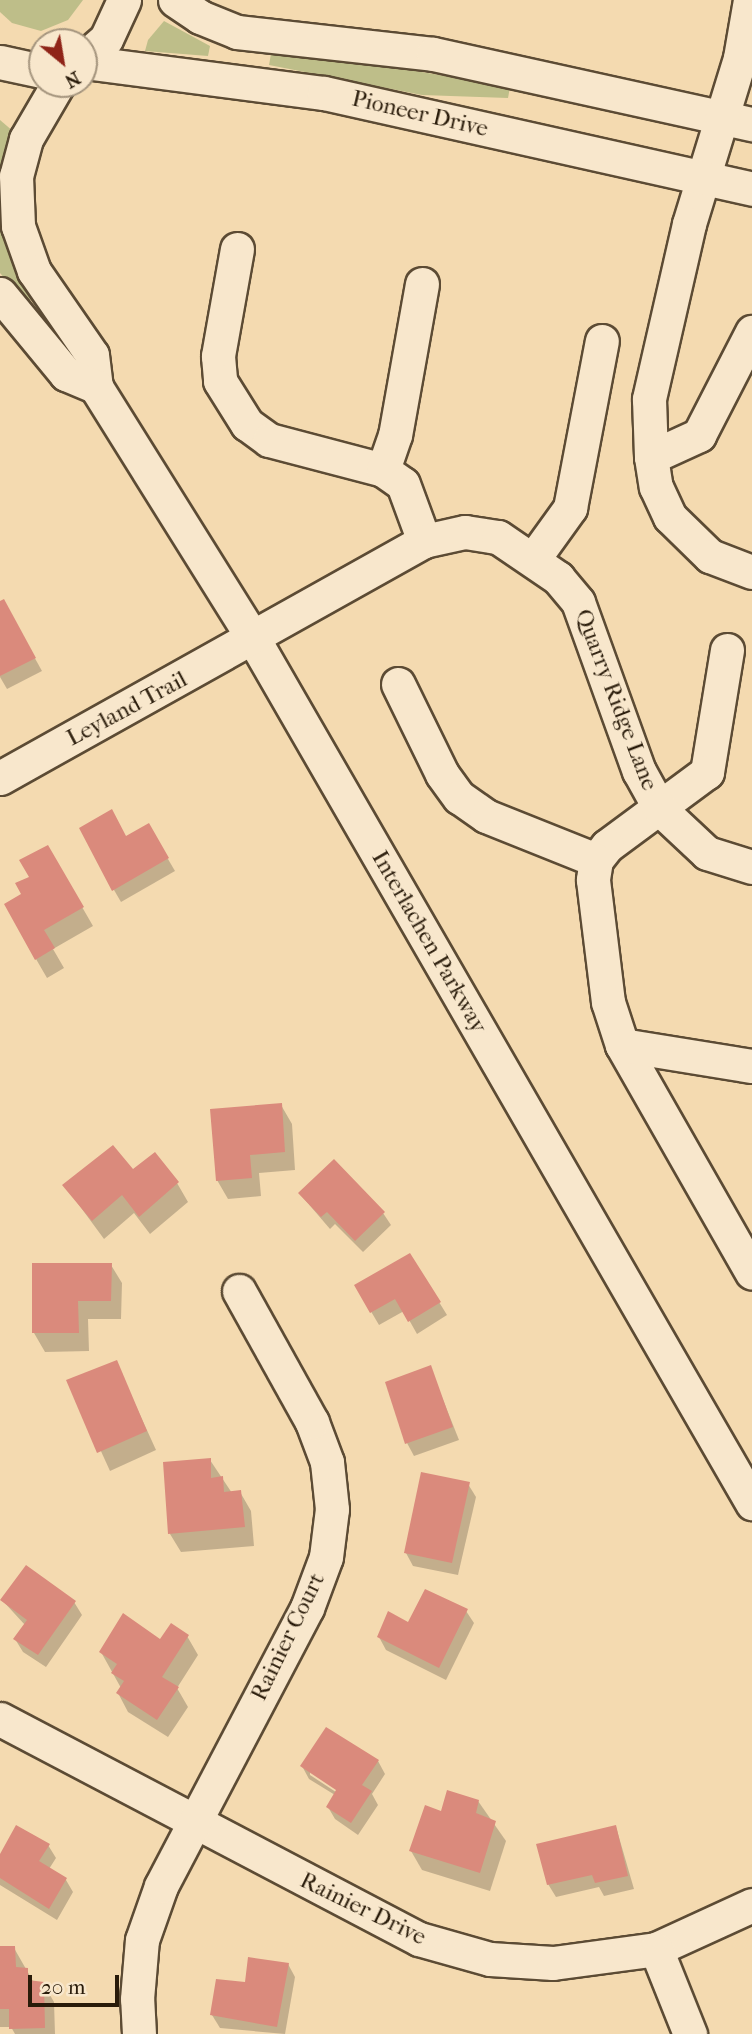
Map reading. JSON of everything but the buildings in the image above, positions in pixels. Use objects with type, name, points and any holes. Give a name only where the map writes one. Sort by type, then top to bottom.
[{"type":"street","points":[[98,47],[106,39],[124,0]]},
{"type":"street","points":[[175,0],[208,21],[237,32],[420,52],[737,121]]},
{"type":"street","points":[[750,0],[740,58],[737,121],[703,179],[649,399],[651,457],[656,487],[676,524],[710,556],[752,572]]},
{"type":"street","points":[[0,62],[28,68]]},
{"type":"street","name":"Pioneer Drive","points":[[98,62],[324,93],[752,190]]},
{"type":"street","name":"Interlachen Parkway","points":[[51,98],[21,154],[16,213],[24,249],[42,286],[92,355],[96,387],[253,638],[752,1503]]},
{"type":"street","points":[[237,249],[218,356],[220,381],[247,424],[269,440],[383,470],[402,484],[424,541]]},
{"type":"street","points":[[383,470],[395,435],[422,284]]},
{"type":"street","points":[[0,294],[66,374],[96,387]]},
{"type":"street","points":[[651,457],[699,435],[752,332]]},
{"type":"street","points":[[534,558],[570,508],[602,341]]},
{"type":"street","name":"Quarry Ridge Lane","points":[[253,638],[424,541],[465,532],[498,537],[534,558],[578,602],[639,771],[660,809],[708,853],[752,867]]},
{"type":"street","name":"Leyland Trail","points":[[0,778],[253,638]]},
{"type":"street","points":[[727,650],[709,765],[660,809],[607,846],[596,860],[595,912],[608,1002],[622,1045],[752,1273]]},
{"type":"street","points":[[398,684],[442,774],[459,797],[486,816],[596,860]]},
{"type":"street","points":[[622,1045],[752,1066]]},
{"type":"street","name":"Rainier Court","points":[[139,2034],[137,1999],[142,1940],[161,1886],[307,1608],[326,1557],[332,1508],[327,1462],[312,1422],[239,1291]]},
{"type":"street","name":"Rainier Drive","points":[[0,1719],[193,1823],[419,1938],[490,1959],[554,1963],[656,1950],[752,1905]]},
{"type":"street","points":[[656,1950],[690,2034]]},
{"type":"green space","points":[[0,0],[83,0],[68,20],[48,28],[30,28],[12,23],[0,12]]},
{"type":"green space","points":[[164,21],[210,46],[208,56],[145,51],[148,40]]},
{"type":"green space","points":[[271,54],[369,63],[510,87],[508,98],[422,95],[269,65]]},
{"type":"green space","points":[[0,120],[14,132],[34,297],[26,304],[0,273]]}]
